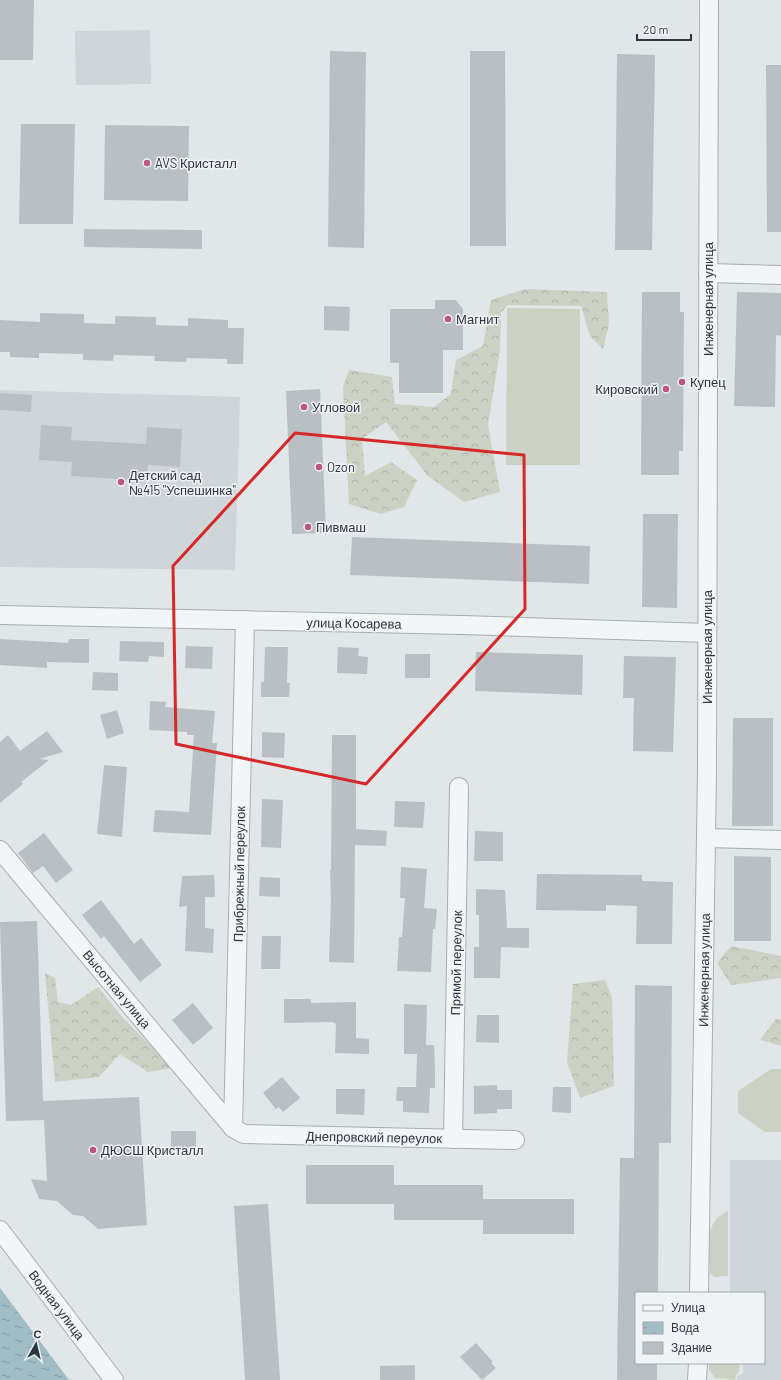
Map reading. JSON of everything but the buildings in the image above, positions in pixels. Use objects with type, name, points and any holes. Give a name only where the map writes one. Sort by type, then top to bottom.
[{"type":"street","name":"Инженерная улица","points":[[699,1292],[706,838],[709,0]]},
{"type":"street","points":[[708,273],[781,275]]},
{"type":"street","name":"улица Косарева","points":[[0,615],[245,620],[707,633]]},
{"type":"street","name":"Прибрежный переулок","points":[[233,1128],[245,620]]},
{"type":"street","name":"Прямой переулок","points":[[453,1139],[459,787]]},
{"type":"street","points":[[706,838],[781,840]]},
{"type":"street","name":"Высотная улица","points":[[0,850],[233,1128]]},
{"type":"street","name":"Днепровский переулок","points":[[233,1128],[244,1134],[516,1140]]},
{"type":"street","name":"Водная улица","points":[[0,1230],[114,1380]]},
{"type":"street","points":[[698,1364],[698,1380]]},
{"type":"highlighted area","points":[[295,433],[524,455],[525,609],[366,784],[176,744],[173,566]]},
{"type":"shaded area","points":[[150,30],[151,84],[76,85],[75,31]]},
{"type":"shaded area","name":"Детский сад №415 \"Успешинка\"","points":[[0,390],[240,397],[235,570],[0,567]]},
{"type":"shaded area","points":[[730,1160],[781,1160],[781,1380],[737,1380],[737,1376],[743,1373],[743,1364],[765,1364],[765,1292],[730,1292]]},
{"type":"green space","points":[[525,289],[607,292],[609,324],[603,349],[590,336],[581,306],[508,305],[501,313],[500,350],[488,425],[500,492],[464,502],[427,475],[386,422],[362,439],[365,476],[391,462],[417,480],[404,507],[381,514],[349,504],[343,387],[349,370],[392,377],[395,404],[434,407],[451,394],[456,360],[483,346],[491,300]]},
{"type":"green space","points":[[507,308],[580,309],[580,465],[506,465]]},
{"type":"green space","points":[[731,946],[781,956],[781,978],[731,985],[717,963]]},
{"type":"green space","points":[[45,973],[55,978],[58,1002],[71,1005],[98,987],[123,1018],[173,1068],[148,1072],[120,1054],[99,1077],[55,1082]]},
{"type":"green space","points":[[605,980],[612,997],[614,1086],[580,1098],[567,1062],[573,984]]},
{"type":"green space","points":[[776,1019],[781,1019],[781,1046],[760,1040]]},
{"type":"green space","points":[[771,1069],[781,1069],[781,1132],[765,1132],[738,1113],[738,1091]]},
{"type":"green space","points":[[728,1211],[728,1276],[714,1277],[710,1273],[709,1237],[714,1222]]},
{"type":"green space","points":[[709,1364],[740,1364],[739,1372],[736,1375],[735,1380],[715,1378],[709,1369]]},
{"type":"water","points":[[0,1288],[69,1380],[0,1380]]},
{"type":"place","name":"AVS Кристалл","points":[[147,163]]},
{"type":"place","name":"Магнит","points":[[448,319]]},
{"type":"place","name":"Купец","points":[[682,382]]},
{"type":"place","name":"Кировский","points":[[666,389]]},
{"type":"place","name":"Угловой","points":[[304,407]]},
{"type":"place","name":"Ozon","points":[[319,467]]},
{"type":"place","name":"Детский сад №415 \"Успешинка\"","points":[[121,482]]},
{"type":"place","name":"Пивмаш","points":[[308,527]]},
{"type":"place","name":"ДЮСШ Кристалл","points":[[93,1150]]}]
